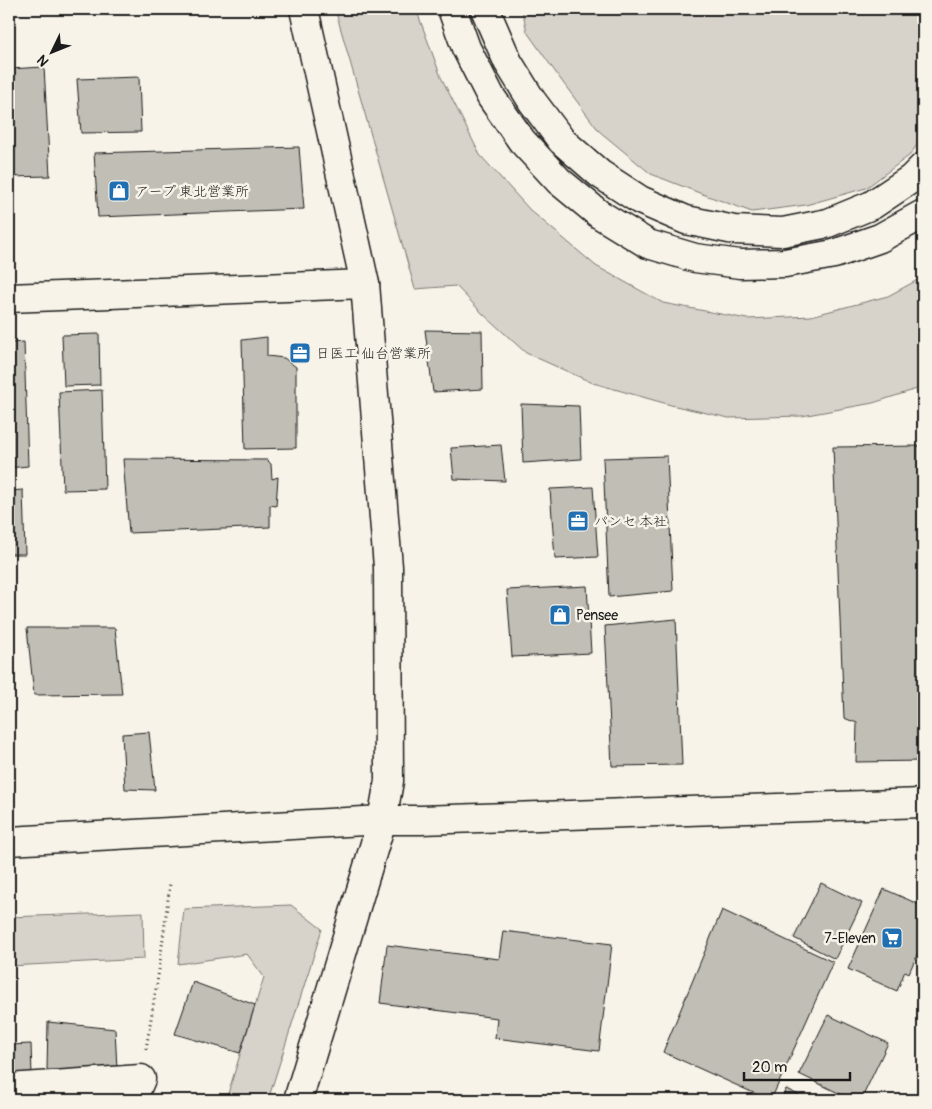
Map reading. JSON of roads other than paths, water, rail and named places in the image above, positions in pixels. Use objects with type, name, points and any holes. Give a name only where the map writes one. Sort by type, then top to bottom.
[{"type":"main road","points":[[298,1100],[382,820],[389,781],[388,567],[365,284],[304,9]]},
{"type":"main road","points":[[452,9],[466,48],[491,97],[522,141],[559,181],[599,214],[648,244],[695,258],[740,264],[785,263],[834,254],[880,238],[923,214]]},
{"type":"main road","points":[[485,9],[508,62],[532,101],[562,141],[600,174],[640,200],[686,220],[734,230],[783,232],[828,223],[872,205],[911,179],[923,167]]},
{"type":"main road","points":[[9,298],[365,284]]},
{"type":"main road","points":[[9,841],[382,820],[431,820],[923,802]]},
{"type":"main road","points":[[9,1088],[136,1090]]},
{"type":"place","name":"アープ 東北営業所","points":[[119,191]]},
{"type":"place","name":"日医工 仙台営業所","points":[[300,353]]},
{"type":"place","name":"パンセ 本社","points":[[578,521]]},
{"type":"place","name":"Pensee","points":[[560,615]]},
{"type":"place","name":"7-Eleven","points":[[892,938]]}]
